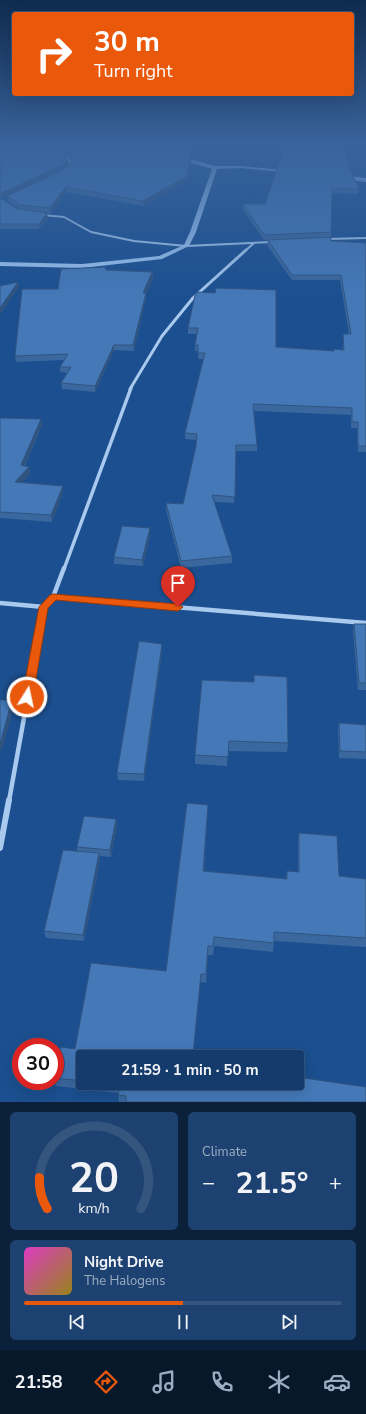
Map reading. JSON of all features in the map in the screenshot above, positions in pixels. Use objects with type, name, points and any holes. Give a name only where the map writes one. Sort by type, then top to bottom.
[{"type":"street","points":[[41,215],[64,217],[74,221],[91,232],[134,241],[169,243],[186,246],[277,242]]},
{"type":"street","points":[[324,240],[366,238]]},
{"type":"street","points":[[0,848],[44,607],[53,597],[131,388],[162,336],[193,298],[254,243]]},
{"type":"street","points":[[53,597],[366,623]]},
{"type":"street","points":[[0,602],[44,607]]},
{"type":"building","points":[[60,195],[50,208],[20,205],[7,196]]},
{"type":"building","points":[[112,195],[153,195],[143,201]]},
{"type":"building","points":[[268,195],[332,195],[331,232],[264,235],[243,204],[265,204]]},
{"type":"building","points":[[0,198],[18,209],[47,213],[39,224],[0,224]]},
{"type":"building","points":[[331,237],[331,241],[366,243],[366,446],[358,446],[358,422],[352,422],[352,408],[253,404],[257,445],[236,445],[235,497],[212,495],[232,556],[181,561],[166,503],[183,504],[196,446],[197,434],[185,433],[205,353],[198,353],[198,345],[195,345],[198,328],[188,328],[195,295],[198,292],[215,293],[216,288],[276,290],[276,347],[334,351],[334,349],[344,350],[343,334],[351,334],[341,275],[292,275],[268,240]]},
{"type":"building","points":[[105,267],[106,270],[152,272],[143,293],[146,293],[133,345],[114,345],[95,386],[61,383],[71,367],[60,367],[68,354],[15,356],[22,289],[58,289],[61,269]]},
{"type":"building","points":[[18,282],[0,308],[0,286]]},
{"type":"building","points":[[0,418],[41,419],[21,465],[29,467],[15,482],[63,486],[51,515],[0,512]]},
{"type":"building","points":[[122,526],[150,528],[142,560],[114,557]]},
{"type":"building","points":[[354,624],[366,624],[366,683],[359,683]]},
{"type":"building","points":[[139,641],[162,644],[144,774],[117,773]]},
{"type":"building","points":[[254,675],[287,677],[288,743],[229,741],[228,757],[195,755],[202,680],[254,682]]},
{"type":"building","points":[[0,700],[12,700],[0,744]]},
{"type":"building","points":[[339,723],[366,725],[366,752],[340,751]]},
{"type":"building","points":[[187,803],[208,805],[203,871],[287,879],[287,871],[299,872],[299,833],[337,836],[339,876],[366,879],[366,938],[274,932],[274,943],[214,937],[213,946],[208,946],[206,974],[201,974],[193,1050],[76,1050],[76,1080],[64,1079],[64,1047],[75,1049],[91,963],[166,971]]},
{"type":"building","points":[[84,816],[116,819],[110,850],[77,847]]},
{"type":"building","points":[[63,850],[99,853],[83,935],[44,931]]},
{"type":"building","points":[[304,1078],[366,1087],[366,1102],[126,1102],[126,1096],[118,1095],[119,1090],[304,1090]]},
{"type":"waterway","points":[[0,264],[82,266],[160,258],[186,246],[193,232],[206,195]]},
{"type":"route","points":[[27,697],[44,607],[53,597],[178,607]]}]
